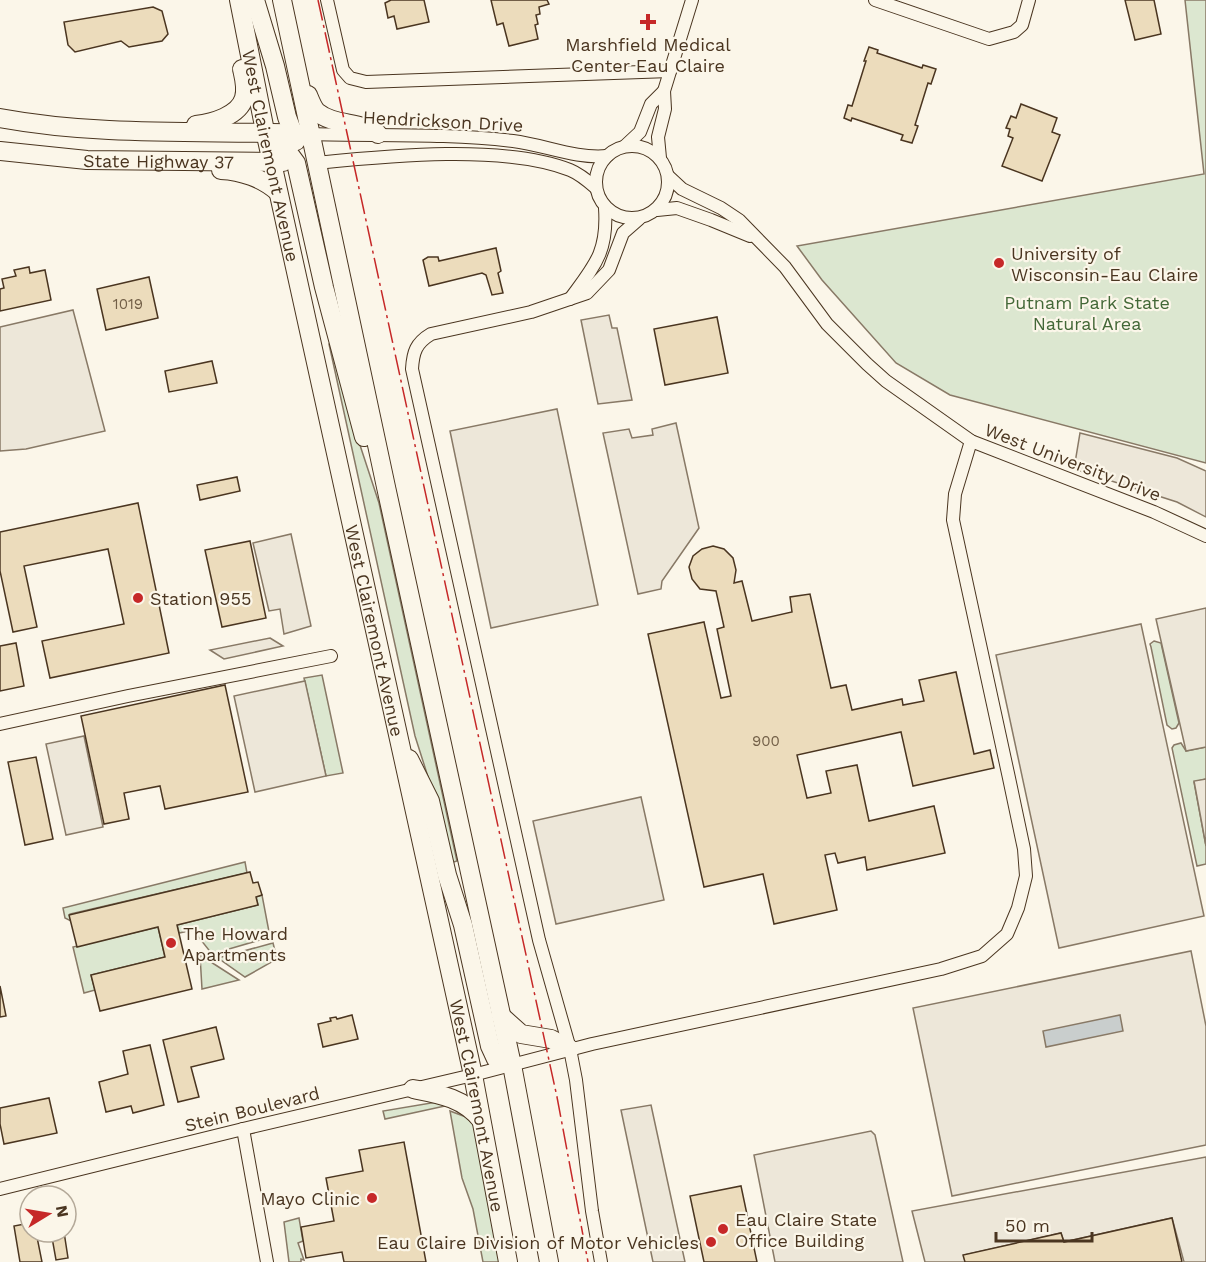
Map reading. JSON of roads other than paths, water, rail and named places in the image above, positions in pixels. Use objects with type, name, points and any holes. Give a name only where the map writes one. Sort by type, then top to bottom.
[{"type":"main road","points":[[138,131],[213,123],[236,109],[244,99],[245,83],[228,0]]},
{"type":"main road","name":"West Clairemont Avenue","points":[[239,0],[278,192],[473,1076],[508,1262]]},
{"type":"main road","points":[[255,0],[302,133],[317,163],[513,1065],[549,1262]]},
{"type":"main road","points":[[282,0],[300,80],[302,133]]},
{"type":"main road","points":[[300,80],[318,113],[368,127],[378,134]]},
{"type":"main road","name":"State Highway 37","points":[[0,118],[51,125],[138,131],[302,133]]},
{"type":"main road","points":[[265,131],[282,144],[296,163],[324,287],[361,429],[386,487]]},
{"type":"main road","name":"State Highway 37","points":[[0,151],[87,160],[317,163]]},
{"type":"main road","points":[[119,160],[134,167],[143,168],[230,171],[270,184],[278,192]]},
{"type":"main road","points":[[398,736],[430,801],[447,875],[463,926],[492,1054],[496,1059],[513,1065]]},
{"type":"main road","points":[[501,1016],[521,1034],[551,1039],[570,1049]]},
{"type":"main road","points":[[413,1089],[463,1102],[474,1110],[482,1122]]},
{"type":"street","points":[[327,0],[343,70],[350,78],[366,82],[670,71]]},
{"type":"street","points":[[601,1262],[570,1049],[536,928],[412,369],[416,347],[421,340],[431,334],[531,312],[587,293],[602,279],[614,260],[623,233],[639,219],[657,210],[668,189],[668,176],[660,158],[658,137],[665,109],[664,91],[692,0]]},
{"type":"street","points":[[875,0],[989,39],[1014,32],[1022,25],[1029,0]]},
{"type":"street","points":[[570,299],[591,272],[606,236],[605,208],[596,188],[596,177],[607,156],[625,146],[640,132],[651,104],[664,91]]},
{"type":"street","name":"Hendrickson Drive","points":[[302,133],[378,134],[515,141],[592,157],[607,156]]},
{"type":"street","points":[[625,146],[650,150],[660,158]]},
{"type":"street","name":"Hendrickson Drive","points":[[317,163],[425,156],[504,157],[569,170],[586,179],[596,188]]},
{"type":"street","name":"West University Drive","points":[[668,176],[682,189],[721,208],[739,220],[753,237],[785,267],[828,324],[867,364],[886,381],[972,441],[1154,512],[1206,536]]},
{"type":"street","points":[[605,208],[626,218],[639,219]]},
{"type":"street","name":"West University Drive","points":[[657,210],[677,208],[753,237]]},
{"type":"street","name":"Stein Boulevard","points":[[0,1189],[243,1129],[473,1076],[570,1049],[941,969],[982,956],[1006,934],[1018,908],[1026,876],[1024,849],[953,520],[955,494],[972,441]]},
{"type":"street","points":[[0,724],[331,656]]},
{"type":"street","points":[[243,1129],[267,1262]]},
{"type":"place","name":"Marshfield Medical Center Eau Claire","points":[[648,22]]},
{"type":"place","name":"University of Wisconsin-Eau Claire","points":[[999,263]]},
{"type":"place","name":"Station 955","points":[[138,598]]},
{"type":"place","name":"The Howard Apartments","points":[[171,943]]},
{"type":"place","name":"Mayo Clinic","points":[[372,1198]]},
{"type":"place","name":"Eau Claire State Office Building","points":[[723,1229]]},
{"type":"place","name":"Eau Claire Division of Motor Vehicles","points":[[711,1242]]},
{"type":"park label","name":"Putnam Park State Natural Area","points":[[1087,312]]}]
